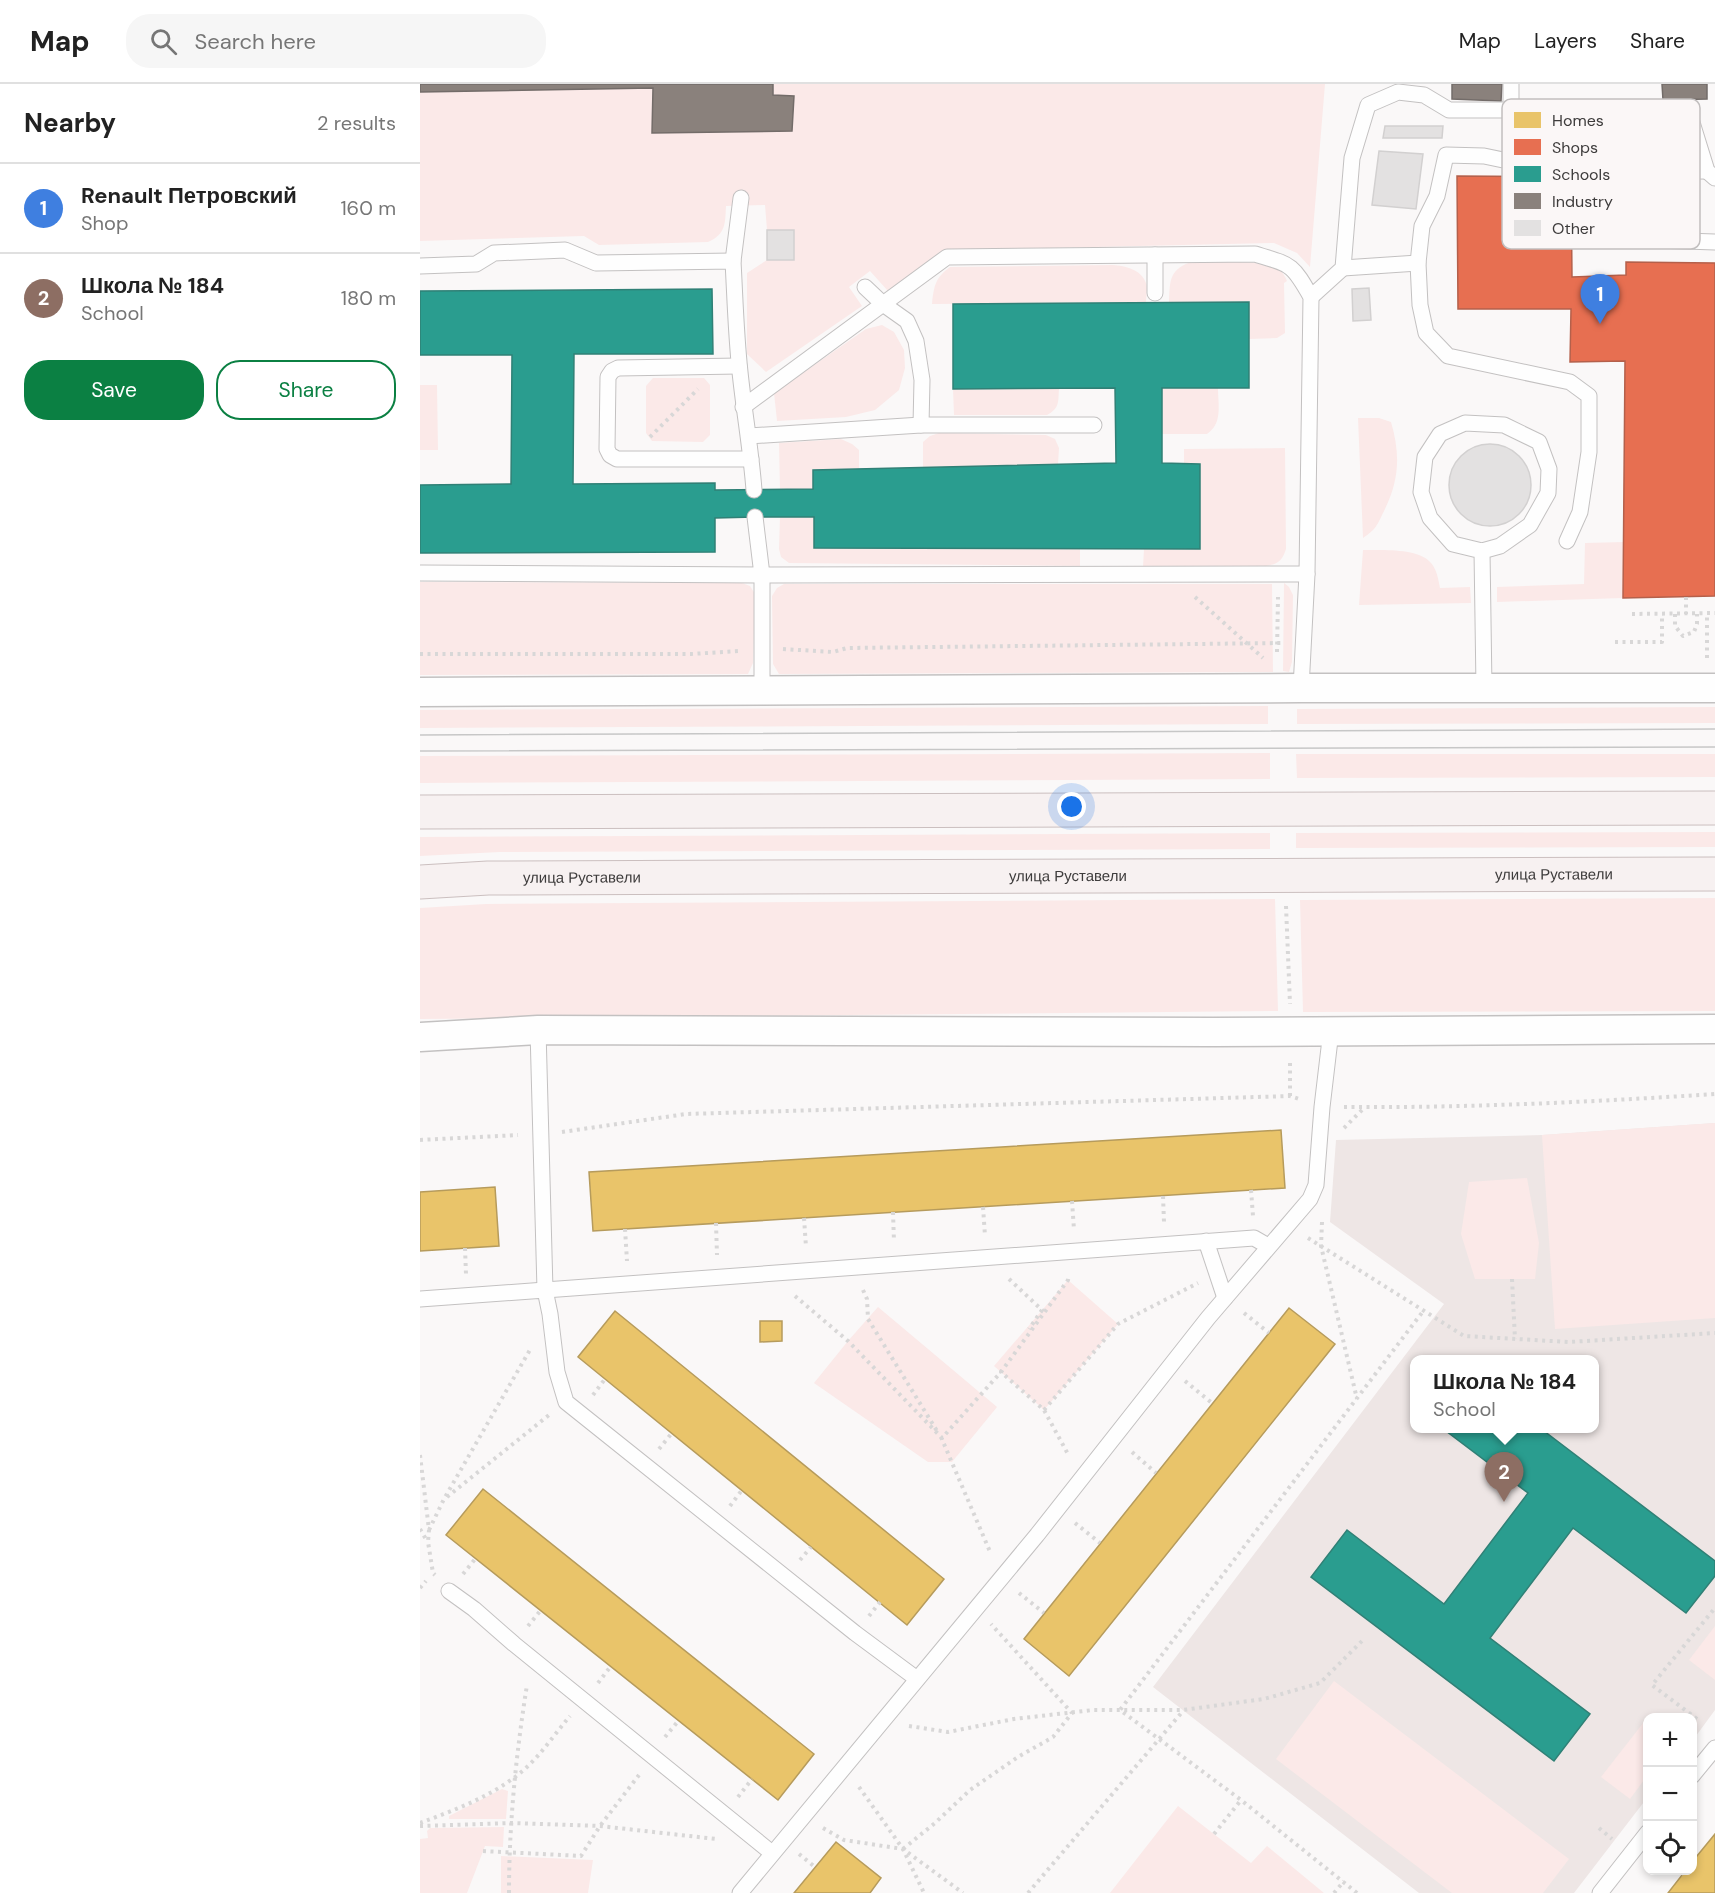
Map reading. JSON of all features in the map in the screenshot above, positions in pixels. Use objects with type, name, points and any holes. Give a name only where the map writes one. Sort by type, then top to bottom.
[{"type":"main road","points":[[420,812],[1715,808]]},
{"type":"main road","name":"улица Руставели","points":[[420,882],[500,878],[1715,873]]},
{"type":"street","points":[[420,692],[1715,688]]},
{"type":"street","points":[[420,1036],[538,1030],[1331,1032],[1715,1029]]},
{"type":"lane","points":[[1343,268],[1352,158],[1368,105],[1398,92],[1424,95],[1449,110],[1502,110]]},
{"type":"lane","points":[[1700,144],[1711,175]]},
{"type":"lane","points":[[1502,160],[1484,156],[1446,155],[1437,196],[1422,226],[1418,263],[1420,305],[1426,333],[1448,356],[1569,382],[1589,396],[1589,452],[1580,512],[1567,541]]},
{"type":"lane","points":[[741,198],[733,261],[739,366],[754,490]]},
{"type":"lane","points":[[1700,241],[1715,242]]},
{"type":"lane","points":[[420,266],[476,264],[494,253],[565,250],[596,263],[733,261]]},
{"type":"lane","points":[[743,407],[947,257],[1255,254],[1287,264],[1298,273],[1311,297],[1307,574],[1301,688]]},
{"type":"lane","points":[[1155,255],[1155,293]]},
{"type":"lane","points":[[1311,297],[1343,268],[1418,263]]},
{"type":"lane","points":[[865,287],[906,321],[916,341],[921,380],[921,425]]},
{"type":"lane","points":[[739,366],[618,368],[612,371],[608,376],[607,449],[610,455],[617,459],[752,459]]},
{"type":"lane","points":[[1465,423],[1504,425],[1539,442],[1549,470],[1548,493],[1530,525],[1500,546],[1482,551],[1453,544],[1430,518],[1421,492],[1425,457],[1440,434],[1465,423]]},
{"type":"lane","points":[[749,436],[921,425],[1094,425]]},
{"type":"lane","points":[[755,517],[762,575],[762,690]]},
{"type":"lane","points":[[1482,551],[1484,688]]},
{"type":"lane","points":[[420,573],[1172,576],[1307,574]]},
{"type":"lane","points":[[538,1030],[545,1290],[556,1372],[566,1402],[855,1634],[917,1679]]},
{"type":"lane","points":[[740,1893],[1058,1509],[1225,1298],[1310,1199],[1316,1185],[1331,1032]]},
{"type":"lane","points":[[420,1299],[1254,1238],[1268,1246]]},
{"type":"lane","points":[[1206,1241],[1225,1298]]},
{"type":"lane","points":[[449,1591],[772,1853]]},
{"type":"lane","points":[[1697,1770],[1715,1748]]},
{"type":"lane","points":[[1600,1893],[1643,1837]]},
{"type":"path","points":[[627,459],[720,368]]},
{"type":"path","points":[[1277,662],[1278,575]]},
{"type":"path","points":[[1172,576],[1269,664]]},
{"type":"path","points":[[1686,597],[1686,614]]},
{"type":"path","points":[[1632,614],[1715,613]]},
{"type":"path","points":[[1615,642],[1662,642],[1662,614]]},
{"type":"path","points":[[1675,614],[1675,626],[1683,636],[1694,632],[1697,614]]},
{"type":"path","points":[[1707,614],[1707,640]]},
{"type":"path","points":[[420,654],[691,654],[793,649],[833,652],[847,648],[1304,643]]},
{"type":"path","points":[[1286,899],[1290,1011]]},
{"type":"path","points":[[1290,1055],[1290,1096]]},
{"type":"path","points":[[420,1140],[540,1135],[686,1114],[1290,1096],[1322,1107],[1404,1107],[1594,1102],[1715,1094]]},
{"type":"path","points":[[893,1212],[896,1264]]},
{"type":"path","points":[[804,1218],[807,1271]]},
{"type":"path","points":[[716,1223],[719,1277]]},
{"type":"path","points":[[1286,1225],[1464,1336],[1569,1342],[1715,1333]]},
{"type":"path","points":[[625,1229],[628,1284]]},
{"type":"path","points":[[1321,1246],[1357,1400]]},
{"type":"path","points":[[942,1438],[1001,1372],[1068,1280],[1075,1251]]},
{"type":"path","points":[[987,1257],[1042,1310],[1001,1372]]},
{"type":"path","points":[[1044,1410],[1118,1324],[1216,1273]]},
{"type":"path","points":[[769,1274],[848,1341],[942,1438]]},
{"type":"path","points":[[1512,1279],[1515,1339]]},
{"type":"path","points":[[1225,1298],[1269,1333]]},
{"type":"path","points":[[1120,1710],[1424,1311]]},
{"type":"path","points":[[429,1530],[444,1499],[550,1314]]},
{"type":"path","points":[[868,1319],[942,1438],[1001,1578],[1044,1613]]},
{"type":"path","points":[[1170,1368],[1212,1403]]},
{"type":"path","points":[[1001,1372],[1044,1410],[1069,1456]]},
{"type":"path","points":[[444,1499],[566,1402]]},
{"type":"path","points":[[1115,1438],[1156,1473]]},
{"type":"path","points":[[420,1455],[433,1573]]},
{"type":"path","points":[[1058,1509],[1100,1543]]},
{"type":"path","points":[[420,1529],[428,1542]]},
{"type":"path","points":[[976,1608],[1072,1713]]},
{"type":"path","points":[[1689,1713],[1652,1685],[1715,1608]]},
{"type":"path","points":[[881,1721],[948,1732],[1014,1719],[1120,1710],[1183,1710],[1264,1699],[1320,1683],[1362,1641]]},
{"type":"path","points":[[509,1893],[511,1823],[519,1733],[532,1658]]},
{"type":"path","points":[[420,1824],[490,1794],[516,1777],[534,1760],[584,1700]]},
{"type":"path","points":[[1120,1710],[1241,1800],[1357,1893]]},
{"type":"path","points":[[1028,1893],[1183,1710]]},
{"type":"path","points":[[903,1850],[970,1790],[1053,1737],[1072,1713]]},
{"type":"path","points":[[483,1851],[581,1856],[600,1826],[638,1777],[651,1755]]},
{"type":"path","points":[[844,1766],[903,1850],[924,1893]]},
{"type":"path","points":[[1214,1834],[1241,1800]]},
{"type":"path","points":[[802,1816],[844,1840],[903,1850],[963,1893]]},
{"type":"path","points":[[420,1824],[511,1823],[600,1826],[759,1842]]},
{"type":"path","points":[[1334,1893],[1344,1881]]},
{"type":"shaded area","points":[[773,84],[1325,84],[1310,267],[1297,253],[1274,243],[953,250],[888,291],[870,271],[849,287],[862,306],[766,372],[747,354],[747,273],[767,260],[794,260],[794,231],[767,230],[765,205],[726,206],[725,223],[721,232],[708,242],[599,245],[584,236],[420,241],[420,92],[653,88],[653,133],[792,131],[794,97],[773,95]]},
{"type":"shaded area","points":[[1194,261],[1262,264],[1279,269],[1287,281],[1284,283],[1285,333],[1277,338],[1249,339],[1169,303],[1172,276],[1175,271]]},
{"type":"shaded area","points":[[1113,265],[1137,271],[1144,278],[1147,285],[1146,303],[932,304],[936,283],[950,267]]},
{"type":"shaded area","points":[[882,325],[894,332],[904,350],[905,368],[899,390],[875,410],[846,417],[777,421],[774,393],[866,329]]},
{"type":"shaded area","points":[[653,378],[704,378],[710,385],[710,435],[703,442],[652,441],[646,433],[646,386]]},
{"type":"shaded area","points":[[420,385],[437,385],[438,450],[420,450]]},
{"type":"shaded area","points":[[1162,388],[1218,388],[1218,419],[1212,430],[1207,434],[1162,434]]},
{"type":"shaded area","points":[[953,389],[1059,389],[1056,407],[1047,415],[954,415]]},
{"type":"shaded area","points":[[1358,418],[1379,418],[1391,422],[1397,458],[1395,480],[1388,502],[1375,527],[1363,538]]},
{"type":"shaded area","points":[[939,433],[1046,435],[1055,439],[1059,448],[1058,464],[923,467],[923,442]]},
{"type":"shaded area","points":[[841,439],[859,450],[859,469],[814,470],[813,489],[780,490],[779,443]]},
{"type":"shaded area","points":[[1285,448],[1286,549],[1280,561],[1260,567],[1143,567],[1144,549],[1200,549],[1200,465],[1184,464],[1184,449]]},
{"type":"shaded area","points":[[780,517],[814,517],[814,547],[1080,549],[1080,566],[789,563],[781,557],[779,549]]},
{"type":"shaded area","points":[[1624,542],[1623,598],[1497,602],[1497,587],[1584,584],[1585,543]]},
{"type":"shaded area","points":[[1363,550],[1407,552],[1423,557],[1434,567],[1440,588],[1470,587],[1471,603],[1359,605]]},
{"type":"shaded area","points":[[420,582],[742,583],[750,586],[755,594],[753,663],[748,674],[420,675]]},
{"type":"shaded area","points":[[1284,583],[1293,595],[1292,662],[1289,672],[1283,671]]},
{"type":"shaded area","points":[[784,584],[1272,584],[1273,672],[779,674],[773,664],[772,596],[777,588]]},
{"type":"shaded area","points":[[1268,706],[1268,724],[420,728],[420,710]]},
{"type":"shaded area","points":[[1715,707],[1715,723],[1297,724],[1297,709]]},
{"type":"shaded area","points":[[1270,753],[1270,779],[420,783],[420,756]]},
{"type":"shaded area","points":[[1296,754],[1715,754],[1715,777],[1297,778]]},
{"type":"shaded area","points":[[1715,832],[1715,847],[1296,848],[1296,833]]},
{"type":"shaded area","points":[[1270,833],[1270,849],[500,852],[420,856],[420,837]]},
{"type":"shaded area","points":[[1715,898],[1715,1011],[1303,1012],[1300,900]]},
{"type":"shaded area","points":[[1275,899],[1278,1011],[420,1019],[420,908],[486,904]]},
{"type":"shaded area","points":[[1715,1123],[1715,1710],[1697,1735],[1697,1713],[1643,1713],[1643,1803],[1574,1893],[1419,1893],[1153,1687],[1444,1304],[1330,1222],[1336,1140],[1542,1135]]},
{"type":"shaded area","points":[[1715,1123],[1715,1318],[1555,1329],[1542,1135]]},
{"type":"shaded area","points":[[1527,1178],[1539,1243],[1535,1279],[1475,1279],[1461,1234],[1469,1182]]},
{"type":"shaded area","points":[[1068,1280],[1118,1324],[1044,1410],[994,1366]]},
{"type":"shaded area","points":[[878,1307],[997,1407],[952,1462],[928,1462],[814,1383]]},
{"type":"shaded area","points":[[1715,1626],[1715,1680],[1689,1660]]},
{"type":"shaded area","points":[[1334,1681],[1569,1859],[1543,1893],[1452,1893],[1276,1759]]},
{"type":"shaded area","points":[[1643,1723],[1643,1781],[1630,1799],[1601,1777]]},
{"type":"shaded area","points":[[502,1789],[508,1791],[506,1819],[449,1819],[449,1816]]},
{"type":"shaded area","points":[[1178,1806],[1251,1863],[1267,1846],[1324,1893],[1110,1893]]},
{"type":"shaded area","points":[[504,1827],[503,1847],[485,1846],[467,1893],[420,1893],[420,1839],[428,1838],[427,1831],[430,1828]]},
{"type":"shaded area","points":[[501,1856],[593,1860],[588,1893],[501,1893]]},
{"type":"building: Homes","points":[[1281,1130],[1285,1188],[593,1231],[589,1172]]},
{"type":"building: Homes","points":[[495,1187],[499,1246],[420,1251],[420,1192]]},
{"type":"building: Homes","points":[[1289,1308],[1335,1344],[1069,1676],[1024,1639]]},
{"type":"building: Homes","points":[[615,1311],[944,1579],[907,1625],[578,1357]]},
{"type":"building: Homes","points":[[760,1321],[782,1321],[782,1341],[760,1342]]},
{"type":"building: Homes","points":[[483,1489],[814,1754],[778,1800],[446,1535]]},
{"type":"building: Homes","points":[[1715,1834],[1715,1893],[1668,1893],[1682,1875],[1697,1875],[1697,1856]]},
{"type":"building: Homes","points":[[836,1842],[881,1878],[870,1893],[794,1893]]},
{"type":"building: Shops","points":[[1457,176],[1502,176],[1502,249],[1572,249],[1572,277],[1626,275],[1626,262],[1715,263],[1715,596],[1623,598],[1625,361],[1570,362],[1571,309],[1458,309]]},
{"type":"building: Schools","points":[[712,289],[713,354],[574,354],[573,484],[715,483],[715,490],[813,489],[813,470],[1116,463],[1115,388],[953,389],[953,304],[1249,302],[1249,388],[1162,388],[1162,463],[1200,464],[1200,549],[814,548],[814,517],[755,517],[715,518],[715,552],[420,553],[420,485],[511,484],[512,355],[420,355],[420,291]]},
{"type":"building: Schools","points":[[1449,1433],[1547,1433],[1715,1561],[1715,1576],[1686,1613],[1573,1528],[1490,1638],[1590,1714],[1554,1761],[1311,1577],[1347,1530],[1444,1604],[1528,1493]]},
{"type":"building: Industry","points":[[420,84],[773,84],[773,95],[794,96],[792,131],[652,133],[653,88],[420,92]]},
{"type":"building: Industry","points":[[1452,84],[1502,84],[1501,101],[1452,99]]},
{"type":"building: Industry","points":[[1662,84],[1707,84],[1707,99],[1663,99]]},
{"type":"building: Other","points":[[1385,126],[1443,126],[1442,138],[1383,138]]},
{"type":"building: Other","points":[[1379,151],[1423,154],[1416,209],[1372,205]]},
{"type":"building: Other","points":[[767,230],[794,230],[794,260],[767,260]]},
{"type":"building: Other","points":[[1369,288],[1371,320],[1353,321],[1352,289]]},
{"type":"building: Other","points":[[1490,444],[1506,447],[1519,456],[1528,469],[1531,485],[1528,501],[1519,514],[1506,523],[1490,526],[1474,523],[1461,514],[1452,501],[1449,485],[1452,469],[1461,456],[1474,447]]},
{"type":"tram line","points":[[420,735],[1715,729]]},
{"type":"tram line","points":[[420,751],[1715,747]]},
{"type":"place","name":"Renault Петровский","points":[[1600,324]]},
{"type":"place","name":"Школа № 184","points":[[1504,1502]]}]
